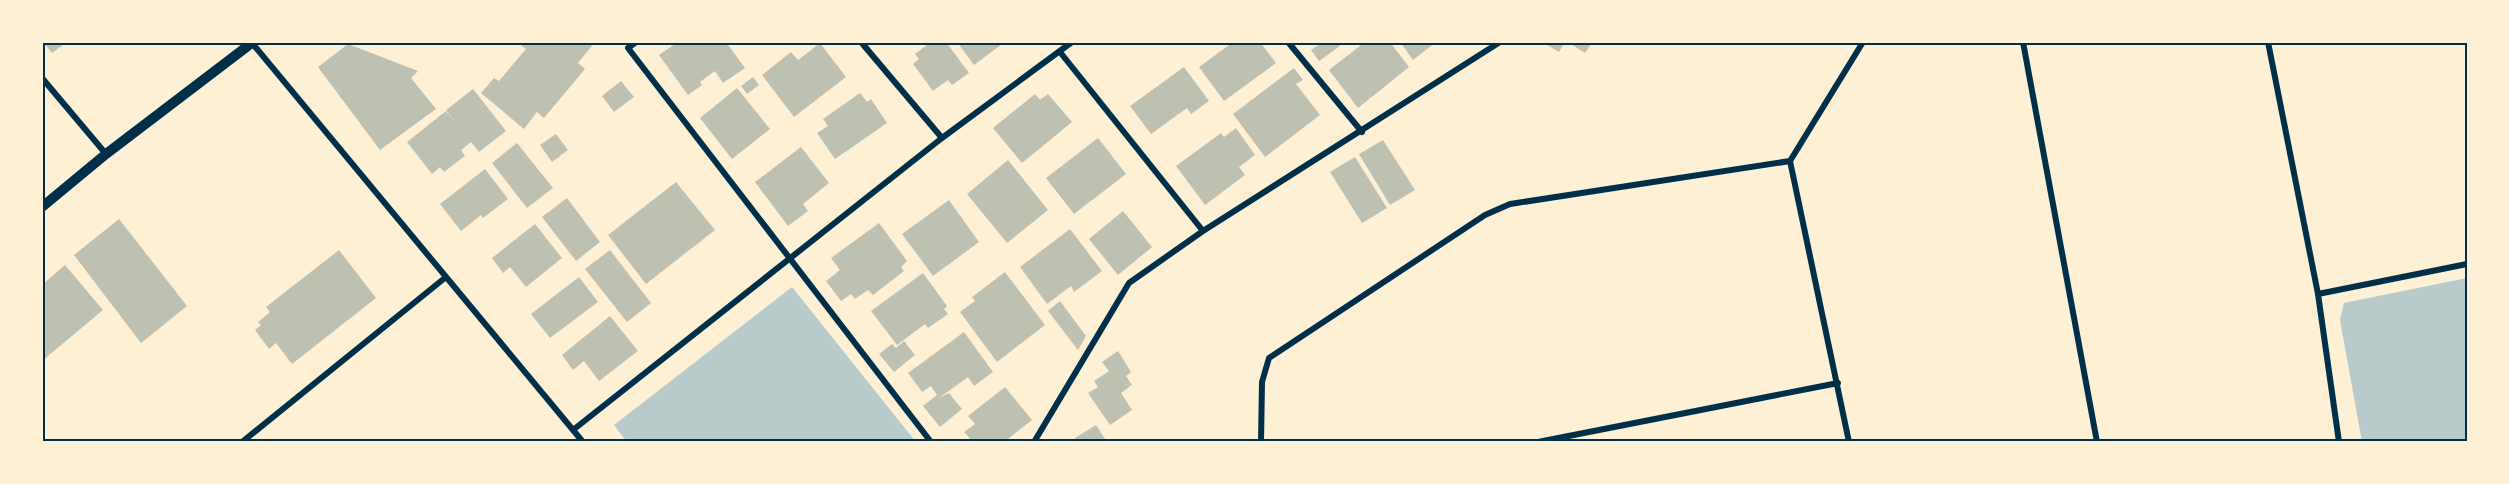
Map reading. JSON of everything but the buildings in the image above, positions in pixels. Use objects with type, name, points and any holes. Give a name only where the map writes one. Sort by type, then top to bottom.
[{"type":"street","points":[[42,207],[106,154],[253,42],[583,442]]},
{"type":"street","points":[[636,42],[628,48],[931,442]]},
{"type":"street","points":[[861,42],[942,138]]},
{"type":"street","points":[[573,430],[942,138],[1072,42]]},
{"type":"street","points":[[1287,42],[1362,132]]},
{"type":"street","points":[[1034,442],[1129,283],[1203,231],[1362,132],[1500,42]]},
{"type":"street","points":[[1849,442],[1790,161],[1863,42]]},
{"type":"street","points":[[2022,42],[2097,442]]},
{"type":"street","points":[[2268,42],[2318,294],[2339,442]]},
{"type":"street","points":[[1060,52],[1203,231]]},
{"type":"street","points":[[42,78],[106,154]]},
{"type":"street","points":[[1261,442],[1262,382],[1269,358],[1485,215],[1510,204],[1790,161]]},
{"type":"street","points":[[2318,294],[2467,264]]},
{"type":"street","points":[[242,442],[446,277]]},
{"type":"street","points":[[1538,442],[1838,383]]},
{"type":"shaded area","points":[[2467,278],[2467,442],[2362,442],[2340,320],[2344,303]]},
{"type":"shaded area","points":[[792,287],[916,442],[627,442],[614,425]]}]
